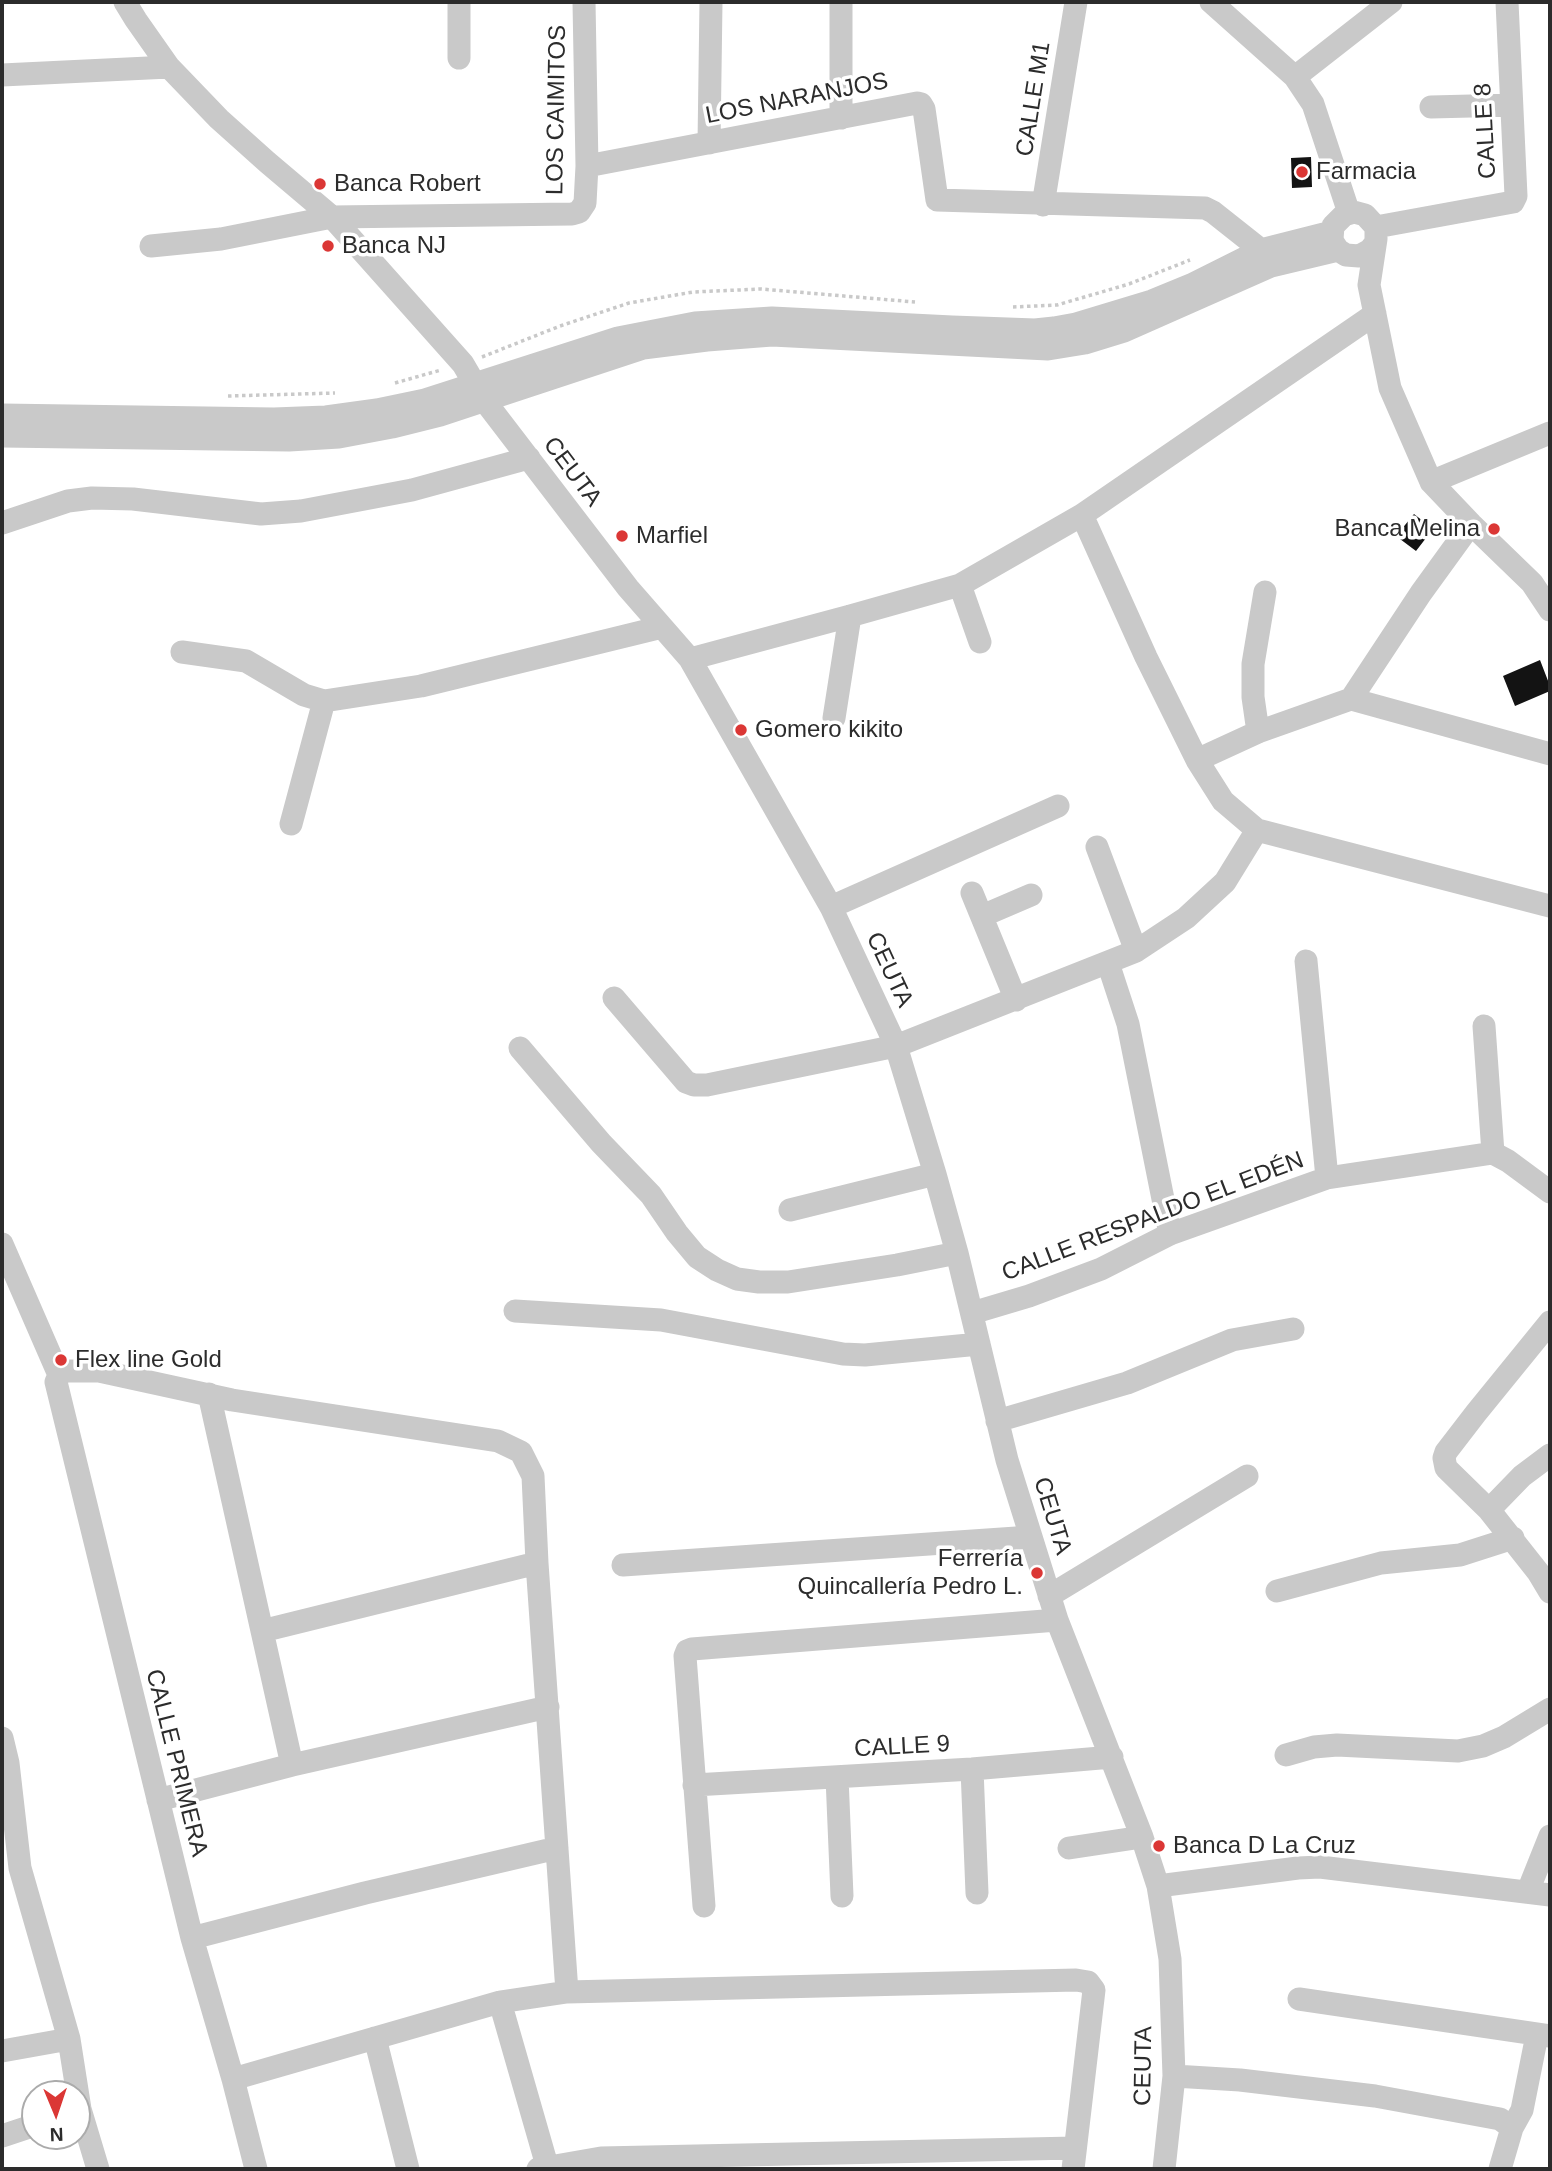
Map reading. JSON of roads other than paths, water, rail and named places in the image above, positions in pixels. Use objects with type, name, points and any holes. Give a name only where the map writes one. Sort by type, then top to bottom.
[{"type":"street","name":"CEUTA","points":[[125,2],[169,67],[248,145],[332,217],[463,364],[479,392],[628,588],[690,659],[831,907],[895,1046],[935,1174],[957,1253],[997,1421],[1049,1596],[1112,1757],[1158,1886],[1170,1959],[1174,2076],[1164,2169]]},
{"type":"street","points":[[459,2],[459,58]]},
{"type":"street","name":"LOS CAIMITOS","points":[[332,217],[579,212],[585,203],[587,166],[584,2]]},
{"type":"street","points":[[709,143],[711,2]]},
{"type":"street","points":[[841,2],[841,118]]},
{"type":"street","name":"CALLE M1","points":[[1043,205],[1076,2]]},
{"type":"street","points":[[1211,2],[1295,76],[1313,104],[1349,213]]},
{"type":"street","points":[[1295,76],[1391,2]]},
{"type":"street","name":"CALLE 8","points":[[1375,236],[1513,202],[1516,196],[1507,2]]},
{"type":"street","points":[[2,75],[169,67]]},
{"type":"street","name":"LOS NARANJOS","points":[[587,166],[916,103],[921,104],[924,109],[937,200],[1043,205]]},
{"type":"street","points":[[1431,107],[1511,105]]},
{"type":"street","points":[[1043,205],[1205,208],[1261,250]]},
{"type":"street","points":[[1369,285],[1337,245],[1336,221],[1349,213],[1365,215],[1375,236],[1369,285],[1390,387],[1431,482],[1471,524],[1541,580],[1550,610]]},
{"type":"street","points":[[151,246],[221,239],[332,217]]},
{"type":"street","points":[[2,436],[289,440],[339,437],[440,415],[479,392],[618,338],[695,323],[772,318],[952,327],[1054,328],[1152,301],[1261,250],[1337,245],[1353,257],[1370,250],[1375,236]]},
{"type":"street","points":[[2,415],[274,419],[326,417],[479,392],[643,348],[772,335],[1048,349],[1124,331],[1271,266],[1337,245]]},
{"type":"street","points":[[690,659],[960,585],[1082,515],[1375,314]]},
{"type":"street","points":[[1431,482],[1550,433]]},
{"type":"street","points":[[2,523],[68,501],[92,498],[133,499],[261,514],[301,511],[412,490],[529,458]]},
{"type":"street","points":[[1082,515],[1146,657],[1197,760],[1223,801],[1257,830],[1550,906]]},
{"type":"street","points":[[1351,699],[1421,593],[1471,524]]},
{"type":"street","points":[[960,585],[980,642]]},
{"type":"street","points":[[1258,732],[1253,697],[1253,664],[1265,592]]},
{"type":"street","points":[[834,718],[850,616]]},
{"type":"street","points":[[182,652],[246,662],[304,695],[324,701],[421,686],[662,627]]},
{"type":"street","points":[[1197,760],[1258,732],[1351,699],[1550,754]]},
{"type":"street","points":[[291,824],[324,701]]},
{"type":"street","points":[[831,907],[1058,806]]},
{"type":"street","points":[[614,998],[686,1082],[694,1085],[707,1085],[895,1046],[1136,951],[1186,918],[1225,883],[1257,830]]},
{"type":"street","points":[[1097,847],[1136,951]]},
{"type":"street","points":[[972,893],[1016,1000]]},
{"type":"street","points":[[982,916],[1031,895]]},
{"type":"street","points":[[1306,961],[1327,1178]]},
{"type":"street","points":[[1108,963],[1128,1024],[1170,1234]]},
{"type":"street","points":[[1483,1026],[1493,1153],[1550,1192]]},
{"type":"street","points":[[520,1048],[601,1143],[651,1195],[696,1257],[717,1270],[737,1279],[788,1282],[957,1253]]},
{"type":"street","name":"CALLE RESPALDO EL EDÉN","points":[[972,1313],[1029,1296],[1101,1269],[1170,1234],[1327,1178],[1493,1153]]},
{"type":"street","points":[[790,1210],[935,1174]]},
{"type":"street","name":"CALLE PRIMERA","points":[[2,1244],[61,1373],[56,1382],[158,1800],[192,1938],[256,2169]]},
{"type":"street","points":[[515,1311],[661,1320],[843,1354],[865,1355],[979,1343]]},
{"type":"street","points":[[1550,1322],[1446,1452],[1446,1468],[1544,1567],[1550,1592]]},
{"type":"street","points":[[997,1421],[1127,1383],[1231,1340],[1293,1329]]},
{"type":"street","points":[[61,1373],[99,1371],[208,1394],[498,1441],[521,1452],[534,1476],[537,1563],[567,1992]]},
{"type":"street","points":[[208,1394],[292,1765]]},
{"type":"street","points":[[1489,1510],[1522,1476],[1550,1455]]},
{"type":"street","points":[[1049,1596],[1247,1476]]},
{"type":"street","points":[[624,1565],[1031,1537]]},
{"type":"street","points":[[1277,1591],[1381,1563],[1460,1555],[1513,1538]]},
{"type":"street","points":[[262,1631],[537,1563]]},
{"type":"street","points":[[704,1906],[685,1656],[687,1651],[692,1648],[1057,1620]]},
{"type":"street","points":[[158,1800],[292,1765],[548,1707]]},
{"type":"street","points":[[1286,1755],[1314,1747],[1337,1745],[1458,1751],[1483,1746],[1504,1737],[1550,1709]]},
{"type":"street","points":[[2,1738],[11,1866],[69,2039],[75,2080]]},
{"type":"street","name":"CALLE 9","points":[[695,1785],[972,1769],[1112,1757]]},
{"type":"street","points":[[972,1769],[977,1893]]},
{"type":"street","points":[[837,1777],[842,1896]]},
{"type":"street","points":[[1158,1886],[1321,1867],[1539,1893],[1550,1836]]},
{"type":"street","points":[[1069,1848],[1142,1837]]},
{"type":"street","points":[[192,1938],[365,1893],[557,1848]]},
{"type":"street","points":[[233,2079],[500,2002],[567,1992],[1076,1980],[1088,1982],[1094,1990],[1074,2159],[601,2158],[544,2169],[500,2002]]},
{"type":"street","points":[[1299,1999],[1544,2035],[1522,2110],[1512,2128],[1500,2169]]},
{"type":"street","points":[[374,2038],[408,2169]]},
{"type":"street","points":[[2,2051],[69,2039]]},
{"type":"street","points":[[1174,2076],[1240,2080],[1375,2096],[1500,2119],[1512,2128]]},
{"type":"street","points":[[2,2136],[21,2130]]},
{"type":"street","points":[[91,2149],[97,2169]]},
{"type":"place","name":"Farmacia","points":[[1302,172]]},
{"type":"place","name":"Banca Robert","points":[[320,184]]},
{"type":"place","name":"Banca NJ","points":[[328,246]]},
{"type":"place","name":"Banca Melina","points":[[1494,529]]},
{"type":"place","name":"Marfiel","points":[[622,536]]},
{"type":"place","name":"Gomero kikito","points":[[741,730]]},
{"type":"place","name":"Flex line Gold","points":[[61,1360]]},
{"type":"place","name":"Ferrería Quincallería Pedro L.","points":[[1037,1573]]},
{"type":"place","name":"Banca D La Cruz","points":[[1159,1846]]}]
